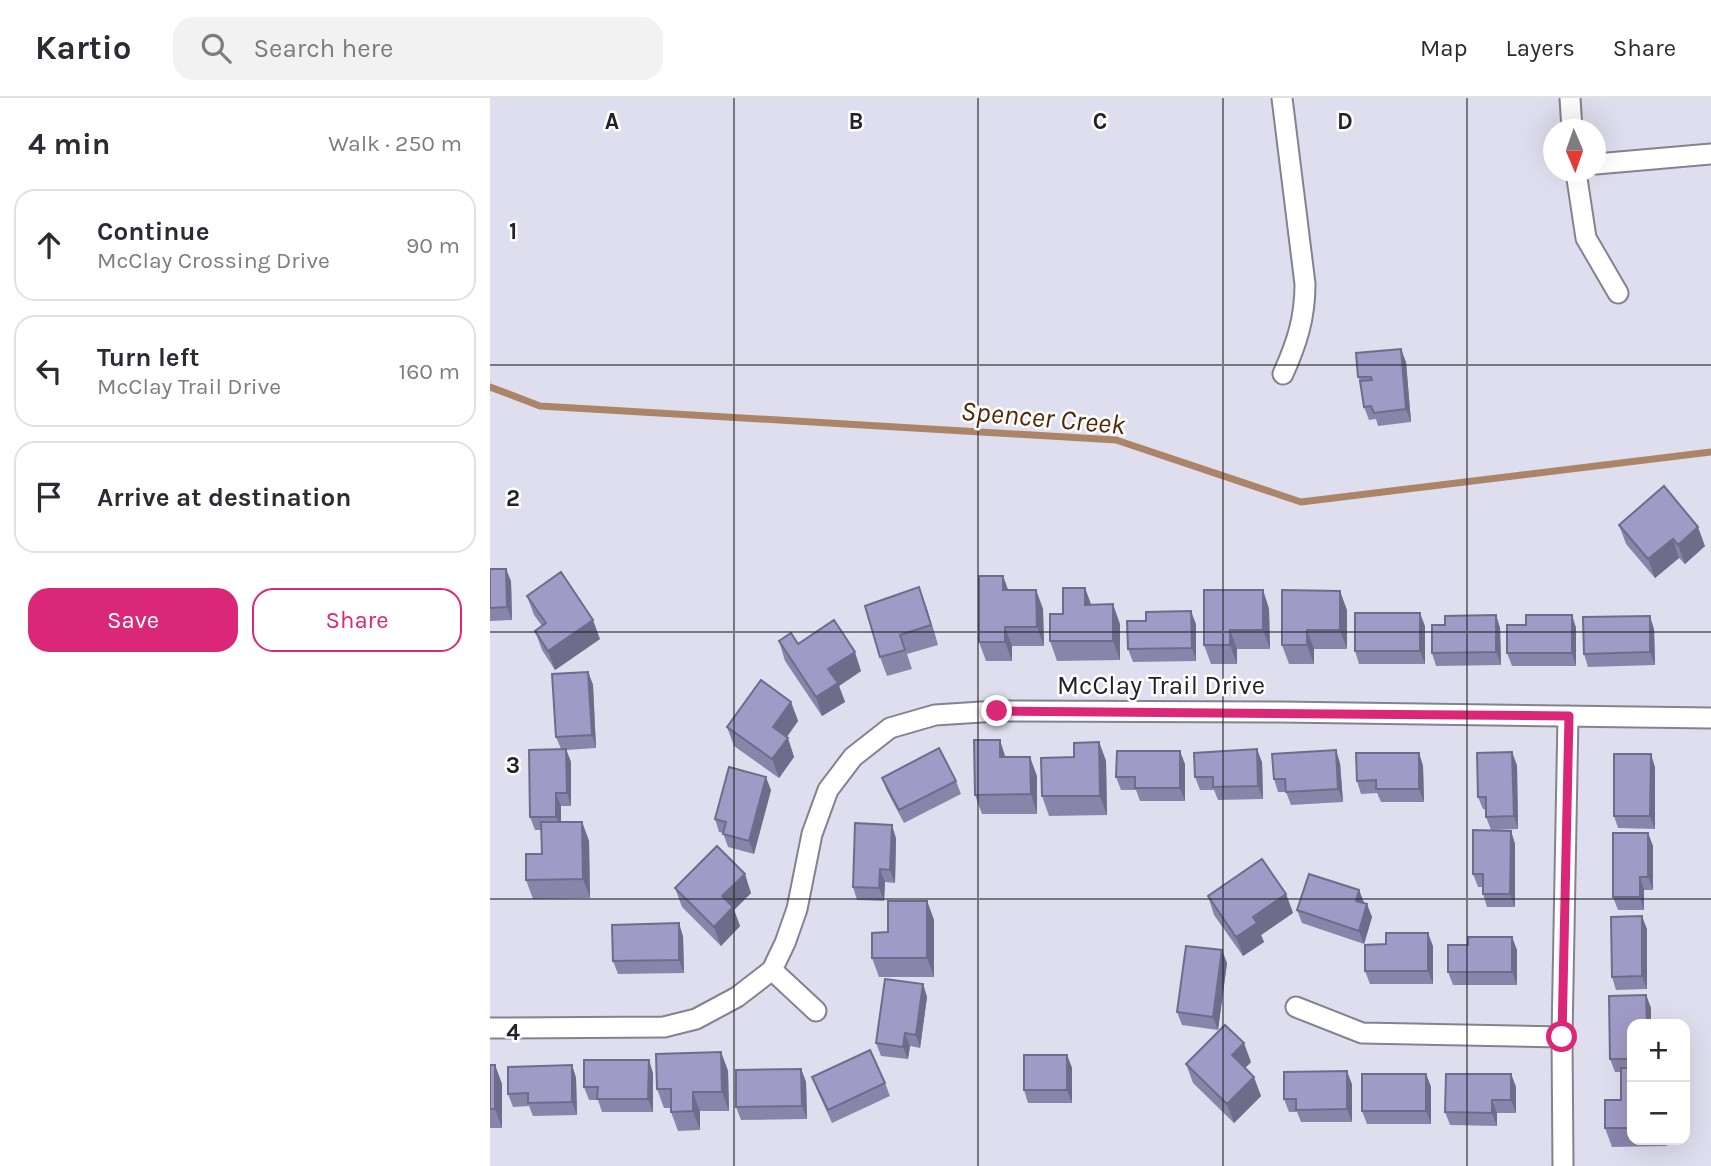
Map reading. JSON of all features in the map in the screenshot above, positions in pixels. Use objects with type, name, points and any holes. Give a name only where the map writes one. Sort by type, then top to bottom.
[{"type":"street","points":[[1282,98],[1305,284],[1305,313],[1300,336],[1283,374]]},
{"type":"street","points":[[1570,98],[1571,119]]},
{"type":"street","points":[[1606,163],[1711,154]]},
{"type":"street","points":[[1578,182],[1586,238],[1618,293]]},
{"type":"street","name":"McClay Trail Drive","points":[[772,970],[797,909],[812,834],[828,790],[853,757],[890,728],[936,715],[997,711],[1711,718]]},
{"type":"street","points":[[1563,1166],[1562,1037],[1569,716]]},
{"type":"street","points":[[490,1028],[664,1027],[696,1019],[737,997],[772,970],[816,1011]]},
{"type":"street","points":[[1296,1007],[1362,1033],[1562,1037]]},
{"type":"building","points":[[1401,349],[1406,409],[1374,413],[1371,406],[1364,407],[1360,381],[1372,380],[1371,377],[1358,377],[1356,353]]},
{"type":"building","points":[[1664,486],[1698,527],[1678,545],[1673,539],[1648,559],[1619,525]]},
{"type":"building","points":[[490,569],[506,569],[507,607],[490,608]]},
{"type":"building","points":[[561,572],[593,620],[548,651],[535,631],[546,623],[527,596]]},
{"type":"building","points":[[979,576],[1003,576],[1003,590],[1036,590],[1037,627],[1005,627],[1005,642],[979,642]]},
{"type":"building","points":[[919,587],[931,625],[900,635],[905,650],[880,657],[865,606]]},
{"type":"building","points":[[1063,588],[1085,588],[1085,605],[1113,604],[1113,641],[1050,641],[1050,614],[1063,614]]},
{"type":"building","points":[[1204,590],[1263,590],[1263,630],[1230,630],[1230,645],[1204,645]]},
{"type":"building","points":[[1282,590],[1340,591],[1340,630],[1307,630],[1307,645],[1282,645]]},
{"type":"building","points":[[1191,611],[1192,648],[1128,649],[1127,621],[1146,621],[1146,612]]},
{"type":"building","points":[[1355,613],[1420,613],[1420,651],[1355,651]]},
{"type":"building","points":[[1496,615],[1496,652],[1432,653],[1432,625],[1445,625],[1445,616]]},
{"type":"building","points":[[1526,615],[1572,615],[1572,653],[1507,653],[1507,625],[1526,625]]},
{"type":"building","points":[[1650,616],[1650,652],[1584,654],[1583,617]]},
{"type":"building","points":[[834,620],[855,652],[828,669],[838,683],[816,697],[779,641],[791,633],[798,644]]},
{"type":"building","points":[[588,672],[592,735],[556,737],[552,674]]},
{"type":"building","points":[[761,680],[791,702],[773,727],[788,738],[772,759],[727,727]]},
{"type":"building","points":[[974,740],[1000,740],[1000,757],[1030,757],[1031,794],[975,795]]},
{"type":"building","points":[[1099,742],[1100,796],[1042,796],[1041,758],[1074,757],[1074,743]]},
{"type":"building","points":[[939,748],[956,781],[899,810],[882,778]]},
{"type":"building","points":[[566,749],[567,793],[556,793],[556,817],[530,817],[529,750]]},
{"type":"building","points":[[1257,749],[1258,786],[1213,787],[1213,777],[1195,777],[1194,753]]},
{"type":"building","points":[[1336,750],[1338,789],[1286,792],[1285,779],[1274,779],[1272,754]]},
{"type":"building","points":[[1117,751],[1180,751],[1180,788],[1135,788],[1135,777],[1116,777]]},
{"type":"building","points":[[1512,752],[1514,816],[1486,817],[1486,797],[1478,797],[1477,753]]},
{"type":"building","points":[[1356,753],[1419,753],[1419,789],[1376,789],[1376,780],[1357,781]]},
{"type":"building","points":[[1614,754],[1651,754],[1650,816],[1614,816]]},
{"type":"building","points":[[729,767],[766,777],[749,841],[723,834],[726,822],[715,819]]},
{"type":"building","points":[[541,822],[582,822],[583,879],[526,880],[526,854],[542,854]]},
{"type":"building","points":[[855,823],[892,825],[890,870],[880,869],[879,888],[853,887]]},
{"type":"building","points":[[1473,830],[1511,831],[1510,894],[1483,894],[1483,874],[1473,874]]},
{"type":"building","points":[[1613,833],[1648,833],[1648,877],[1640,877],[1640,897],[1613,897]]},
{"type":"building","points":[[717,846],[745,874],[722,896],[733,907],[714,927],[675,888]]},
{"type":"building","points":[[1262,859],[1286,894],[1253,917],[1257,923],[1236,937],[1208,896]]},
{"type":"building","points":[[1309,874],[1359,890],[1356,901],[1367,904],[1359,931],[1297,910]]},
{"type":"building","points":[[888,901],[927,901],[927,958],[872,958],[872,933],[888,932]]},
{"type":"building","points":[[1642,916],[1642,976],[1612,977],[1611,917]]},
{"type":"building","points":[[679,923],[679,960],[613,961],[612,925]]},
{"type":"building","points":[[1386,933],[1428,933],[1428,971],[1365,971],[1365,945],[1386,944]]},
{"type":"building","points":[[1468,937],[1512,937],[1512,972],[1448,972],[1448,945],[1468,945]]},
{"type":"building","points":[[1186,946],[1222,950],[1213,1017],[1177,1012]]},
{"type":"building","points":[[885,979],[923,984],[916,1035],[905,1033],[903,1047],[876,1043]]},
{"type":"building","points":[[1646,995],[1647,1019],[1627,1019],[1627,1059],[1610,1059],[1609,996]]},
{"type":"building","points":[[1225,1025],[1244,1043],[1232,1055],[1254,1077],[1227,1104],[1186,1064]]},
{"type":"building","points":[[870,1050],[885,1083],[828,1110],[812,1077]]},
{"type":"building","points":[[721,1052],[722,1092],[693,1092],[693,1111],[671,1112],[671,1089],[657,1089],[656,1054]]},
{"type":"building","points":[[1024,1055],[1067,1055],[1067,1090],[1024,1090]]},
{"type":"building","points":[[584,1060],[649,1060],[648,1099],[597,1099],[598,1087],[584,1087]]},
{"type":"building","points":[[490,1065],[495,1065],[495,1109],[490,1109]]},
{"type":"building","points":[[572,1065],[572,1102],[528,1103],[528,1093],[508,1094],[508,1067]]},
{"type":"building","points":[[1621,1068],[1627,1068],[1627,1128],[1605,1128],[1605,1100],[1621,1100]]},
{"type":"building","points":[[801,1069],[802,1106],[736,1107],[736,1070]]},
{"type":"building","points":[[1347,1071],[1347,1109],[1296,1110],[1296,1099],[1284,1099],[1284,1072]]},
{"type":"building","points":[[1362,1074],[1426,1074],[1426,1111],[1362,1111]]},
{"type":"building","points":[[1446,1074],[1511,1074],[1511,1100],[1492,1100],[1492,1113],[1445,1112]]},
{"type":"waterway","name":"Spencer Creek","points":[[490,387],[540,406],[1116,440],[1301,502],[1711,452]]},
{"type":"route","points":[[997,711],[1569,716],[1562,1037]]}]
